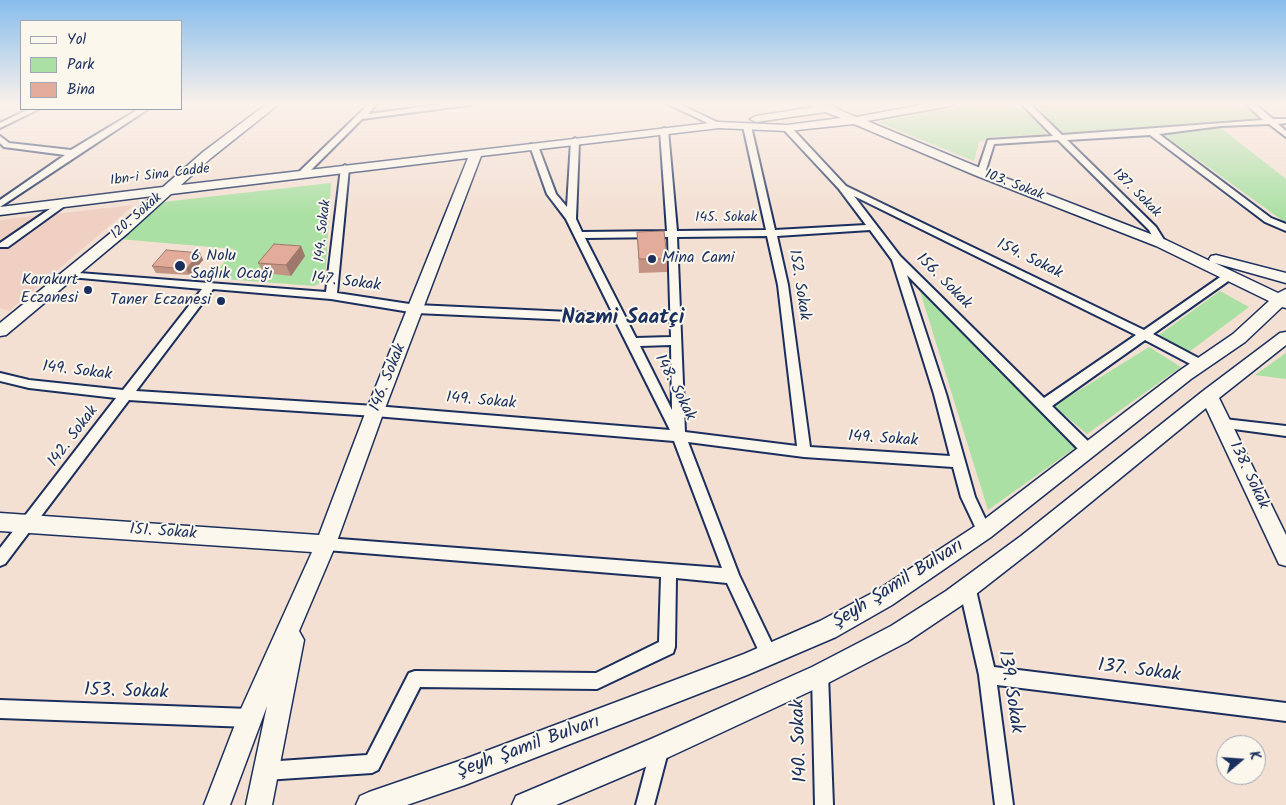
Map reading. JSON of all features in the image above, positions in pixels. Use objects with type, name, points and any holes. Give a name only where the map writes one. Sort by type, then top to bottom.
[{"type":"street","points":[[2,141],[7,145],[73,153]]},
{"type":"street","points":[[0,204],[93,141]]},
{"type":"street","name":"120. Sokak","points":[[3,325],[70,274],[226,141]]},
{"type":"street","points":[[304,173],[336,141]]},
{"type":"street","points":[[571,219],[575,141]]},
{"type":"street","name":"Ibn-i Sina Cadde","points":[[0,212],[344,168],[579,141]]},
{"type":"street","points":[[665,141],[675,269],[679,436]]},
{"type":"street","name":"152. Sokak","points":[[751,141],[773,233],[783,285],[804,452]]},
{"type":"street","name":"156. Sokak","points":[[798,141],[842,187],[896,258],[1088,450]]},
{"type":"street","name":"103. Sokak","points":[[905,141],[981,173],[1161,243],[1284,298]]},
{"type":"street","points":[[981,173],[991,142],[1010,141]]},
{"type":"street","name":"187. Sokak","points":[[1062,141],[1153,229],[1161,243]]},
{"type":"street","points":[[1163,141],[1268,220],[1286,228]]},
{"type":"street","name":"148. Sokak","points":[[534,146],[552,194],[571,219],[618,318],[679,436],[732,576],[770,654]]},
{"type":"street","name":"146. Sokak","points":[[217,805],[250,718],[326,544],[375,411],[476,153]]},
{"type":"street","name":"144. Sokak","points":[[331,296],[344,168]]},
{"type":"street","name":"154. Sokak","points":[[842,187],[1145,335],[1200,364]]},
{"type":"street","points":[[4,245],[63,203]]},
{"type":"street","name":"145. Sokak","points":[[578,235],[773,233],[874,227]]},
{"type":"street","name":"103. Sokak","points":[[1161,243],[1286,278]]},
{"type":"street","points":[[896,258],[940,394],[968,497],[984,531]]},
{"type":"street","name":"147. Sokak","points":[[70,274],[331,296],[416,309],[618,318]]},
{"type":"street","points":[[1044,405],[1230,275]]},
{"type":"street","name":"142. Sokak","points":[[0,559],[209,287]]},
{"type":"street","name":"Şeyh Şamil Bulvarı","points":[[368,805],[570,733],[770,654],[828,629],[884,598],[984,531],[1200,364],[1239,338],[1284,298]]},
{"type":"street","points":[[525,805],[555,800],[660,748],[820,675],[899,634],[954,598],[1056,520],[1209,396],[1286,337]]},
{"type":"street","points":[[631,342],[676,340]]},
{"type":"street","name":"149. Sokak","points":[[0,377],[29,384],[126,395],[375,411],[679,436],[804,452],[959,462]]},
{"type":"street","name":"138. Sokak","points":[[1209,396],[1286,557]]},
{"type":"street","points":[[1224,424],[1286,431]]},
{"type":"street","name":"151. Sokak","points":[[0,522],[326,544]]},
{"type":"street","points":[[326,544],[732,576]]},
{"type":"street","points":[[265,771],[372,764],[415,679],[597,680],[667,647],[669,571]]},
{"type":"street","name":"139. Sokak","points":[[968,586],[987,675],[1004,805]]},
{"type":"street","name":"146. Sokak","points":[[259,805],[300,602]]},
{"type":"street","name":"140. Sokak","points":[[820,675],[824,805]]},
{"type":"street","name":"137. Sokak","points":[[987,675],[1286,712]]},
{"type":"street","name":"153. Sokak","points":[[0,709],[250,718]]},
{"type":"street","points":[[645,805],[660,748]]},
{"type":"shaded area","points":[[134,205],[9,311],[0,308],[0,220]]},
{"type":"green space","points":[[924,141],[983,141],[979,142],[974,161]]},
{"type":"green space","points":[[1172,141],[1237,141],[1286,179],[1286,223]]},
{"type":"green space","points":[[331,183],[325,281],[314,286],[212,278],[234,249],[119,239],[163,202]]},
{"type":"green space","points":[[919,288],[1075,448],[988,510]]},
{"type":"green space","points":[[1220,291],[1249,307],[1189,352],[1159,335]]},
{"type":"green space","points":[[1149,347],[1181,367],[1087,434],[1054,406]]},
{"type":"green space","points":[[1286,353],[1286,379],[1255,375]]},
{"type":"building","points":[[664,231],[667,259],[639,259],[637,232]]},
{"type":"building","points":[[274,244],[301,246],[286,265],[258,263]]},
{"type":"building","points":[[166,250],[200,253],[186,269],[152,266]]},
{"type":"place","name":"Mina Cami","points":[[652,259]]},
{"type":"place","name":"6 Nolu Sağlık Ocağı","points":[[180,266]]},
{"type":"place","name":"Karakurt Eczanesi","points":[[88,290]]},
{"type":"place","name":"Taner Eczanesi","points":[[221,301]]},
{"type":"district","name":"Nazmi Saatçi","points":[[623,319]]}]
